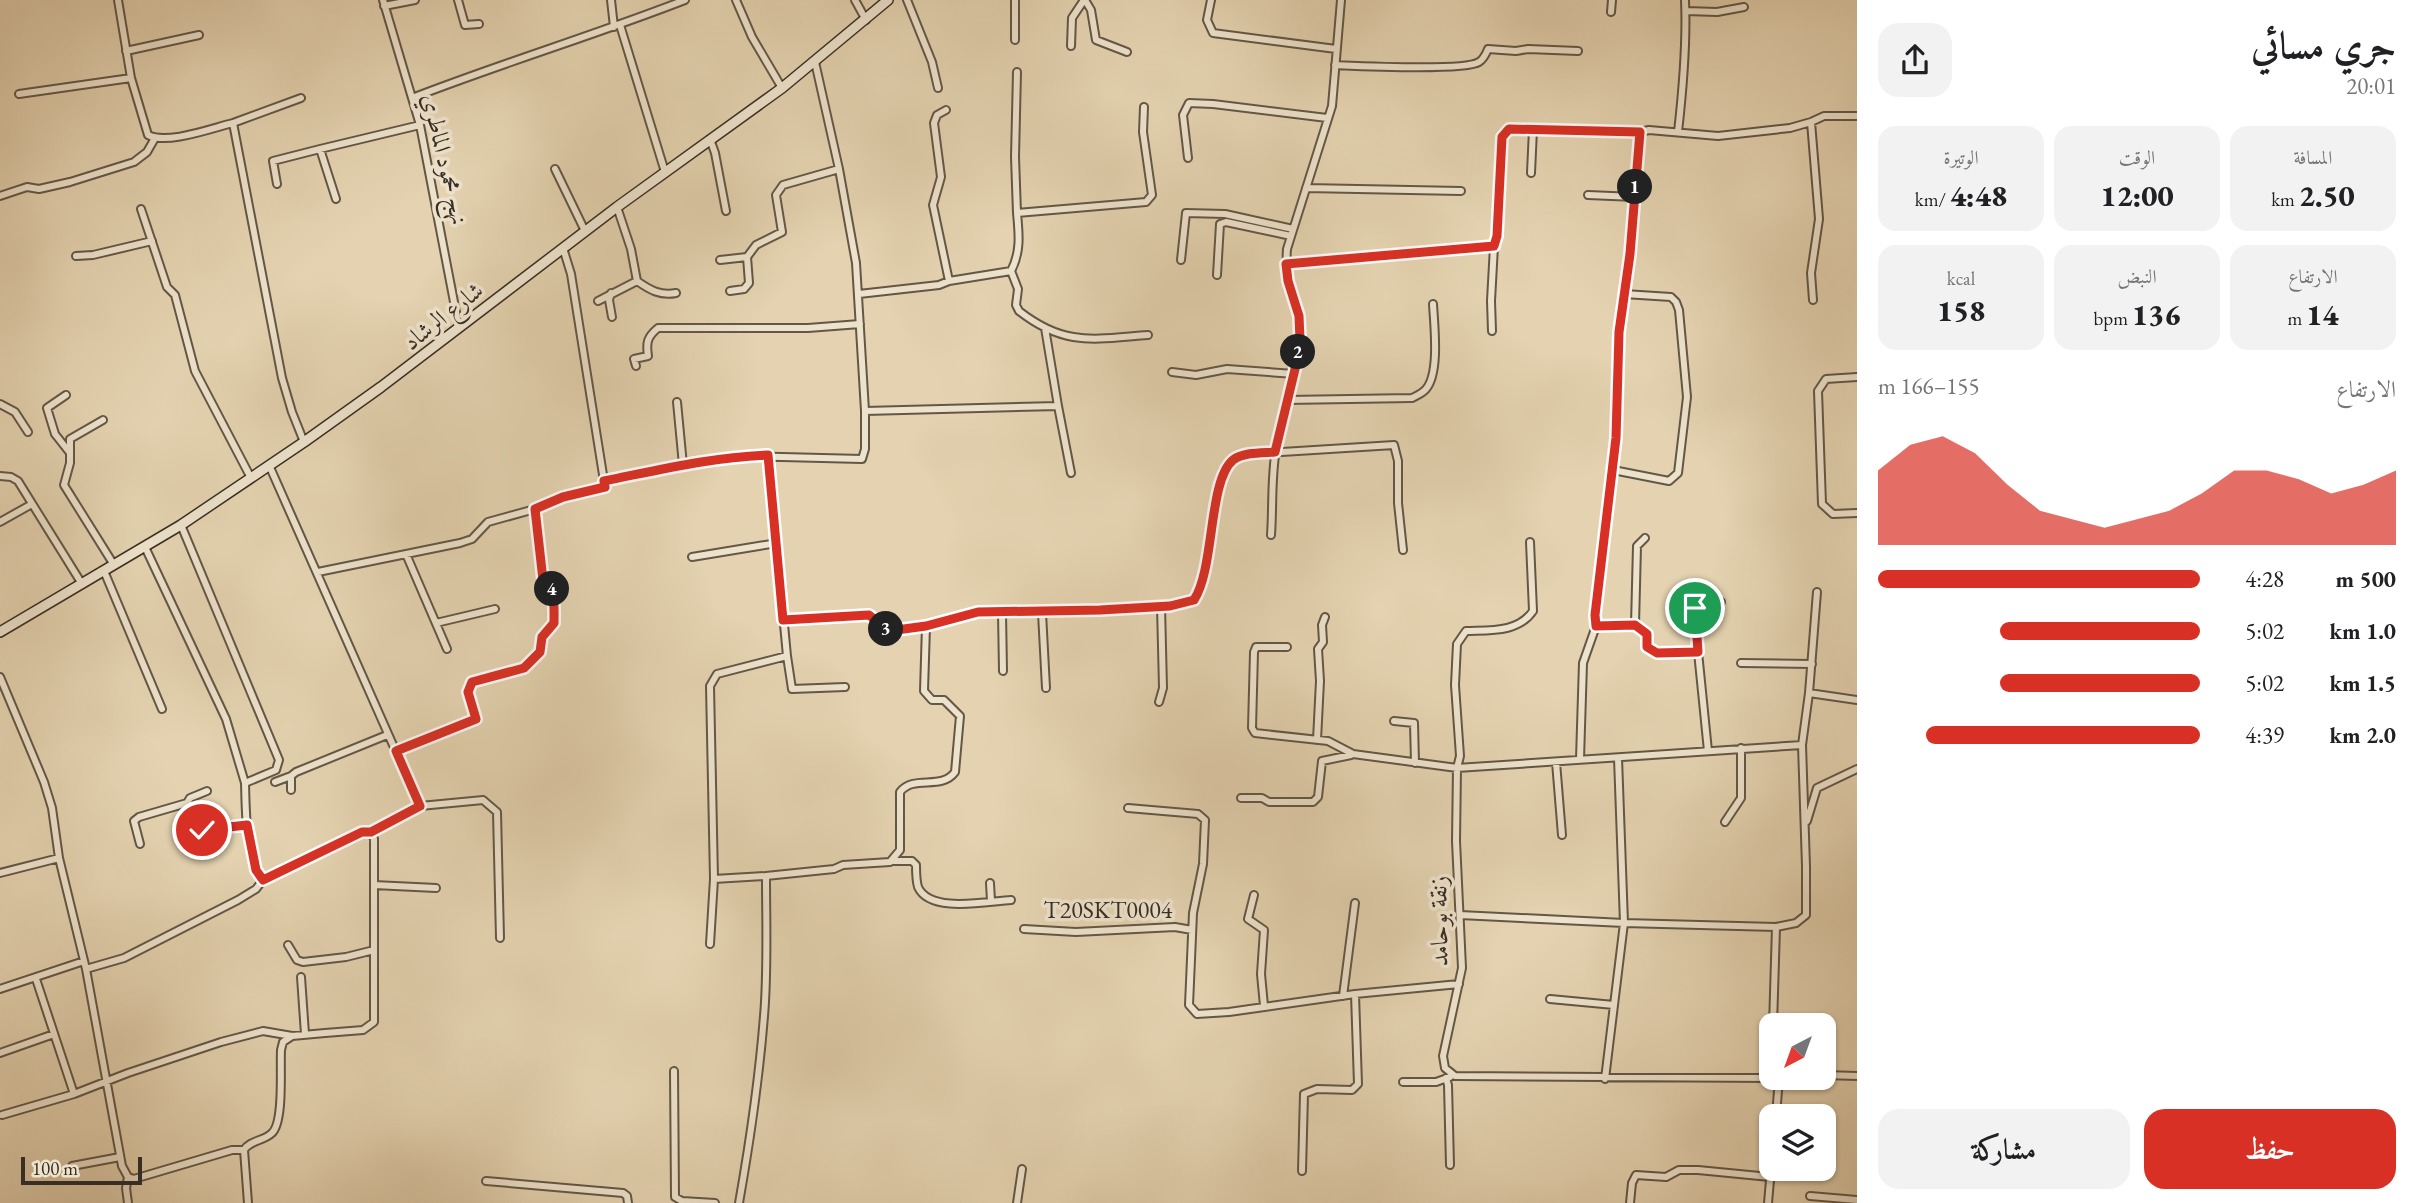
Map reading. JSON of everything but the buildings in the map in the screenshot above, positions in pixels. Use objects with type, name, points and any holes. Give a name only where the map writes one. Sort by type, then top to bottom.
[{"type":"street","points":[[118,0],[131,78],[148,135],[155,138],[171,137],[233,124],[301,97]]},
{"type":"street","points":[[383,3],[415,0]]},
{"type":"street","points":[[458,0],[465,24],[479,24]]},
{"type":"street","points":[[611,0],[665,172]]},
{"type":"street","points":[[412,98],[685,0]]},
{"type":"street","points":[[736,0],[752,37],[782,88]]},
{"type":"street","points":[[855,0],[866,20]]},
{"type":"street","name":"شارع الرشاد","points":[[0,632],[181,525],[304,442],[617,207],[782,88],[888,0]]},
{"type":"street","points":[[907,0],[932,62],[938,88]]},
{"type":"street","points":[[1015,0],[1015,40]]},
{"type":"street","points":[[1070,46],[1072,18],[1085,0],[1091,10],[1096,40],[1127,52]]},
{"type":"street","points":[[1211,0],[1207,20],[1213,33],[1336,49]]},
{"type":"street","points":[[1271,535],[1275,452],[1300,340],[1299,316],[1288,281],[1286,264],[1292,232],[1332,106],[1341,0]]},
{"type":"street","points":[[1611,12],[1612,0]]},
{"type":"street","points":[[1678,132],[1684,75],[1685,0]]},
{"type":"street","name":"نهج محمود الماطري","points":[[383,3],[420,125],[459,328]]},
{"type":"street","points":[[1686,10],[1717,12],[1744,7]]},
{"type":"street","points":[[126,51],[199,35]]},
{"type":"street","points":[[1335,65],[1447,67],[1476,64],[1488,49],[1578,51]]},
{"type":"street","points":[[604,481],[736,456],[862,459],[865,449],[865,411],[856,263],[839,169],[815,62]]},
{"type":"street","points":[[1017,72],[1015,157],[1019,248],[1012,271],[1017,289],[1016,305],[1019,311],[1058,335],[1081,339],[1148,335]]},
{"type":"street","points":[[19,94],[131,78]]},
{"type":"street","points":[[1188,158],[1183,114],[1189,103],[1327,118]]},
{"type":"street","points":[[1017,213],[1146,202],[1152,195],[1143,132],[1143,107]]},
{"type":"street","points":[[946,110],[937,115],[934,123],[941,177],[933,205],[949,281]]},
{"type":"street","points":[[1492,331],[1491,301],[1502,137],[1509,129],[1649,130],[1718,136],[1777,131],[1824,116],[1857,116]]},
{"type":"street","points":[[1811,122],[1819,219],[1811,273],[1813,300]]},
{"type":"street","points":[[233,124],[282,378],[304,442]]},
{"type":"street","points":[[277,184],[273,161],[420,125]]},
{"type":"street","points":[[1531,173],[1532,129]]},
{"type":"street","points":[[1580,759],[1583,663],[1596,626],[1606,506],[1613,470],[1618,409],[1619,332],[1640,132]]},
{"type":"street","points":[[0,196],[27,187],[39,188],[70,182],[123,167],[141,158],[155,138]]},
{"type":"street","points":[[710,139],[726,211]]},
{"type":"street","points":[[320,149],[336,199]]},
{"type":"street","points":[[555,169],[585,232]]},
{"type":"street","points":[[730,291],[744,289],[749,283],[747,257],[756,245],[782,232],[776,195],[783,185],[839,169]]},
{"type":"street","points":[[1306,188],[1461,191]]},
{"type":"street","points":[[1588,195],[1635,197]]},
{"type":"street","points":[[617,207],[631,249],[637,282],[656,293],[676,293]]},
{"type":"street","points":[[141,209],[167,287],[174,295],[195,372],[251,478]]},
{"type":"street","points":[[1181,260],[1186,213],[1214,216],[1225,214],[1292,232]]},
{"type":"street","points":[[1217,275],[1220,225],[1226,222],[1292,232]]},
{"type":"street","points":[[76,256],[93,255],[152,241]]},
{"type":"street","points":[[1286,264],[1494,246]]},
{"type":"street","points":[[318,572],[472,539],[488,522],[535,509],[563,497],[605,487],[571,274],[563,248]]},
{"type":"street","points":[[720,260],[747,257]]},
{"type":"street","points":[[859,294],[939,285],[1012,271]]},
{"type":"street","points":[[598,301],[637,282]]},
{"type":"street","points":[[611,293],[609,300],[612,317]]},
{"type":"street","points":[[1613,470],[1669,481],[1678,473],[1687,397],[1676,302],[1671,297],[1625,294]]},
{"type":"street","points":[[1287,400],[1412,398],[1420,393],[1426,389],[1433,374],[1433,304]]},
{"type":"street","points":[[636,366],[635,359],[648,356],[646,344],[658,328],[808,328],[860,324]]},
{"type":"street","points":[[1045,328],[1071,473]]},
{"type":"street","points":[[1172,372],[1196,375],[1227,369],[1294,374]]},
{"type":"street","points":[[1857,377],[1826,379],[1818,391],[1822,504],[1833,514],[1857,513]]},
{"type":"street","points":[[66,395],[47,408],[58,441],[65,445],[71,454]]},
{"type":"street","points":[[677,402],[683,464]]},
{"type":"street","points":[[0,404],[15,412],[28,432]]},
{"type":"street","points":[[865,411],[1058,406]]},
{"type":"street","points":[[103,420],[70,439],[71,454],[64,485],[114,565]]},
{"type":"street","points":[[783,620],[869,615],[889,631],[926,626],[978,612],[1042,613],[1189,602],[1197,595],[1204,573],[1223,471],[1235,458],[1275,452],[1394,445],[1398,461],[1398,503],[1403,550]]},
{"type":"street","points":[[768,455],[792,689],[845,687]]},
{"type":"street","points":[[270,465],[420,806]]},
{"type":"street","points":[[0,476],[18,481],[82,584]]},
{"type":"street","points":[[0,522],[32,504]]},
{"type":"street","points":[[396,751],[476,719],[468,692],[472,682],[524,668],[540,652],[542,637],[554,623],[554,597],[551,588],[543,580],[535,509]]},
{"type":"street","points":[[181,525],[279,760],[276,770],[245,783]]},
{"type":"street","points":[[1635,625],[1637,546],[1645,538]]},
{"type":"street","name":"زنقة بوحامد","points":[[1445,1068],[1443,1056],[1462,968],[1456,841],[1457,768],[1460,756],[1455,685],[1457,643],[1465,632],[1503,630],[1528,618],[1533,611],[1530,542]]},
{"type":"street","points":[[692,557],[777,543]]},
{"type":"street","points":[[145,547],[226,719],[245,783],[247,825],[256,870],[263,880]]},
{"type":"street","points":[[406,554],[447,649]]},
{"type":"street","points":[[104,571],[162,709]]},
{"type":"street","points":[[1460,915],[1624,923],[1776,926],[1796,923],[1806,915],[1802,745],[1818,592]]},
{"type":"street","points":[[1708,751],[1695,608],[1698,603],[1721,602]]},
{"type":"street","points":[[1159,702],[1163,688],[1161,606]]},
{"type":"street","points":[[436,623],[495,609]]},
{"type":"street","points":[[1002,613],[1003,671]]},
{"type":"street","points":[[1042,613],[1046,688]]},
{"type":"street","points":[[1317,740],[1320,681],[1318,649],[1324,642],[1322,625],[1325,617]]},
{"type":"street","points":[[1596,626],[1635,625],[1647,634],[1647,647],[1657,653],[1698,652]]},
{"type":"street","points":[[890,862],[900,850],[900,793],[910,783],[942,782],[955,772],[960,716],[944,700],[932,700],[924,691],[926,626]]},
{"type":"street","points":[[1287,646],[1256,647],[1254,652],[1252,728],[1255,733],[1328,741],[1353,754],[1457,768],[1802,745]]},
{"type":"street","points":[[710,944],[714,879],[710,686],[717,674],[787,656]]},
{"type":"street","points":[[1741,663],[1812,664]]},
{"type":"street","points":[[0,677],[44,782],[52,808],[59,858],[86,969],[120,1157],[128,1177],[128,1203]]},
{"type":"street","points":[[1809,693],[1857,701]]},
{"type":"street","points":[[1394,721],[1414,723],[1415,763]]},
{"type":"street","points":[[275,782],[387,735]]},
{"type":"street","points":[[1725,822],[1741,798],[1741,748]]},
{"type":"street","points":[[1241,798],[1262,798],[1269,802],[1313,802],[1318,797],[1322,761],[1353,754]]},
{"type":"street","points":[[1605,1079],[1624,923],[1618,758]]},
{"type":"street","points":[[1556,762],[1562,835]]},
{"type":"street","points":[[1805,827],[1817,788],[1857,769]]},
{"type":"street","points":[[291,776],[291,790]]},
{"type":"street","points":[[140,844],[134,821],[139,817],[187,803],[190,798],[207,792]]},
{"type":"street","points":[[86,969],[124,958],[153,944],[238,900],[256,889],[263,880],[362,832],[371,832],[420,806],[483,800],[497,812],[500,938]]},
{"type":"street","points":[[187,803],[194,826],[202,830],[247,825]]},
{"type":"street","points":[[1128,808],[1198,814],[1205,820],[1203,864],[1192,930],[1189,1005],[1197,1014],[1459,984]]},
{"type":"street","points":[[2,1115],[74,1094],[221,1042],[263,1031],[292,1035],[363,1030],[374,1022],[374,839],[371,832]]},
{"type":"street","points":[[0,873],[59,858]]},
{"type":"street","points":[[714,879],[834,869],[843,864],[912,861],[916,865],[917,883],[926,897],[968,905],[1011,900]]},
{"type":"street","points":[[739,1203],[755,1111],[764,1016],[766,876]]},
{"type":"street","points":[[990,883],[991,901]]},
{"type":"street","points":[[374,886],[436,888]]},
{"type":"street","points":[[1254,895],[1248,919],[1264,930],[1261,974],[1264,1006]]},
{"type":"street","points":[[1343,996],[1355,903]]},
{"type":"street","points":[[1773,1013],[1776,926]]},
{"type":"street","name":"T20SKT0004","points":[[1024,929],[1076,932],[1175,927],[1192,930]]},
{"type":"street","points":[[289,945],[297,960],[303,962],[346,957],[374,950]]},
{"type":"street","points":[[0,989],[84,961]]},
{"type":"street","points":[[301,976],[305,1034]]},
{"type":"street","points":[[36,979],[74,1094]]},
{"type":"street","points":[[1302,1171],[1304,1094],[1317,1089],[1352,1090],[1358,1084],[1355,994]]},
{"type":"street","points":[[1550,999],[1614,1004]]},
{"type":"street","points":[[0,1053],[54,1034]]},
{"type":"street","points":[[248,1203],[244,1150],[247,1145],[272,1133],[277,1127],[281,1051],[283,1042],[292,1035]]},
{"type":"street","points":[[1436,1082],[1445,1068],[1455,1076]]},
{"type":"street","points":[[674,1071],[675,1197],[682,1201],[715,1203]]},
{"type":"street","points":[[1836,1075],[1857,1076]]},
{"type":"street","points":[[1404,1082],[1436,1082],[1455,1076],[1759,1078]]},
{"type":"street","points":[[1446,1078],[1450,1165]]},
{"type":"street","points":[[128,1177],[134,1180],[232,1150],[244,1150]]},
{"type":"street","points":[[72,1166],[120,1157]]},
{"type":"street","points":[[1017,1203],[1022,1169]]},
{"type":"street","points":[[1630,1203],[1633,1177],[1636,1175],[1666,1177],[1679,1170],[1698,1170],[1759,1176]]},
{"type":"street","points":[[486,1181],[623,1194],[627,1196],[628,1203]]},
{"type":"street","points":[[1768,1203],[1770,1181]]},
{"type":"street","points":[[1810,1196],[1857,1200]]},
{"type":"route","points":[[202,830],[247,825],[256,870],[263,880],[362,832],[371,832],[420,806],[396,751],[476,719],[468,692],[472,682],[524,668],[540,652],[542,637],[554,623],[554,597],[551,588],[543,580],[535,509],[563,497],[605,487],[604,481],[700,461],[768,455],[783,620],[869,615],[889,631],[926,626],[978,612],[1100,610],[1170,606],[1194,600],[1204,573],[1223,471],[1235,458],[1275,452],[1300,340],[1299,316],[1288,281],[1286,264],[1494,246],[1497,236],[1502,137],[1509,129],[1640,132],[1630,254],[1619,332],[1616,438],[1606,506],[1596,626],[1635,625],[1647,634],[1647,647],[1657,653],[1698,652],[1695,608]]}]
